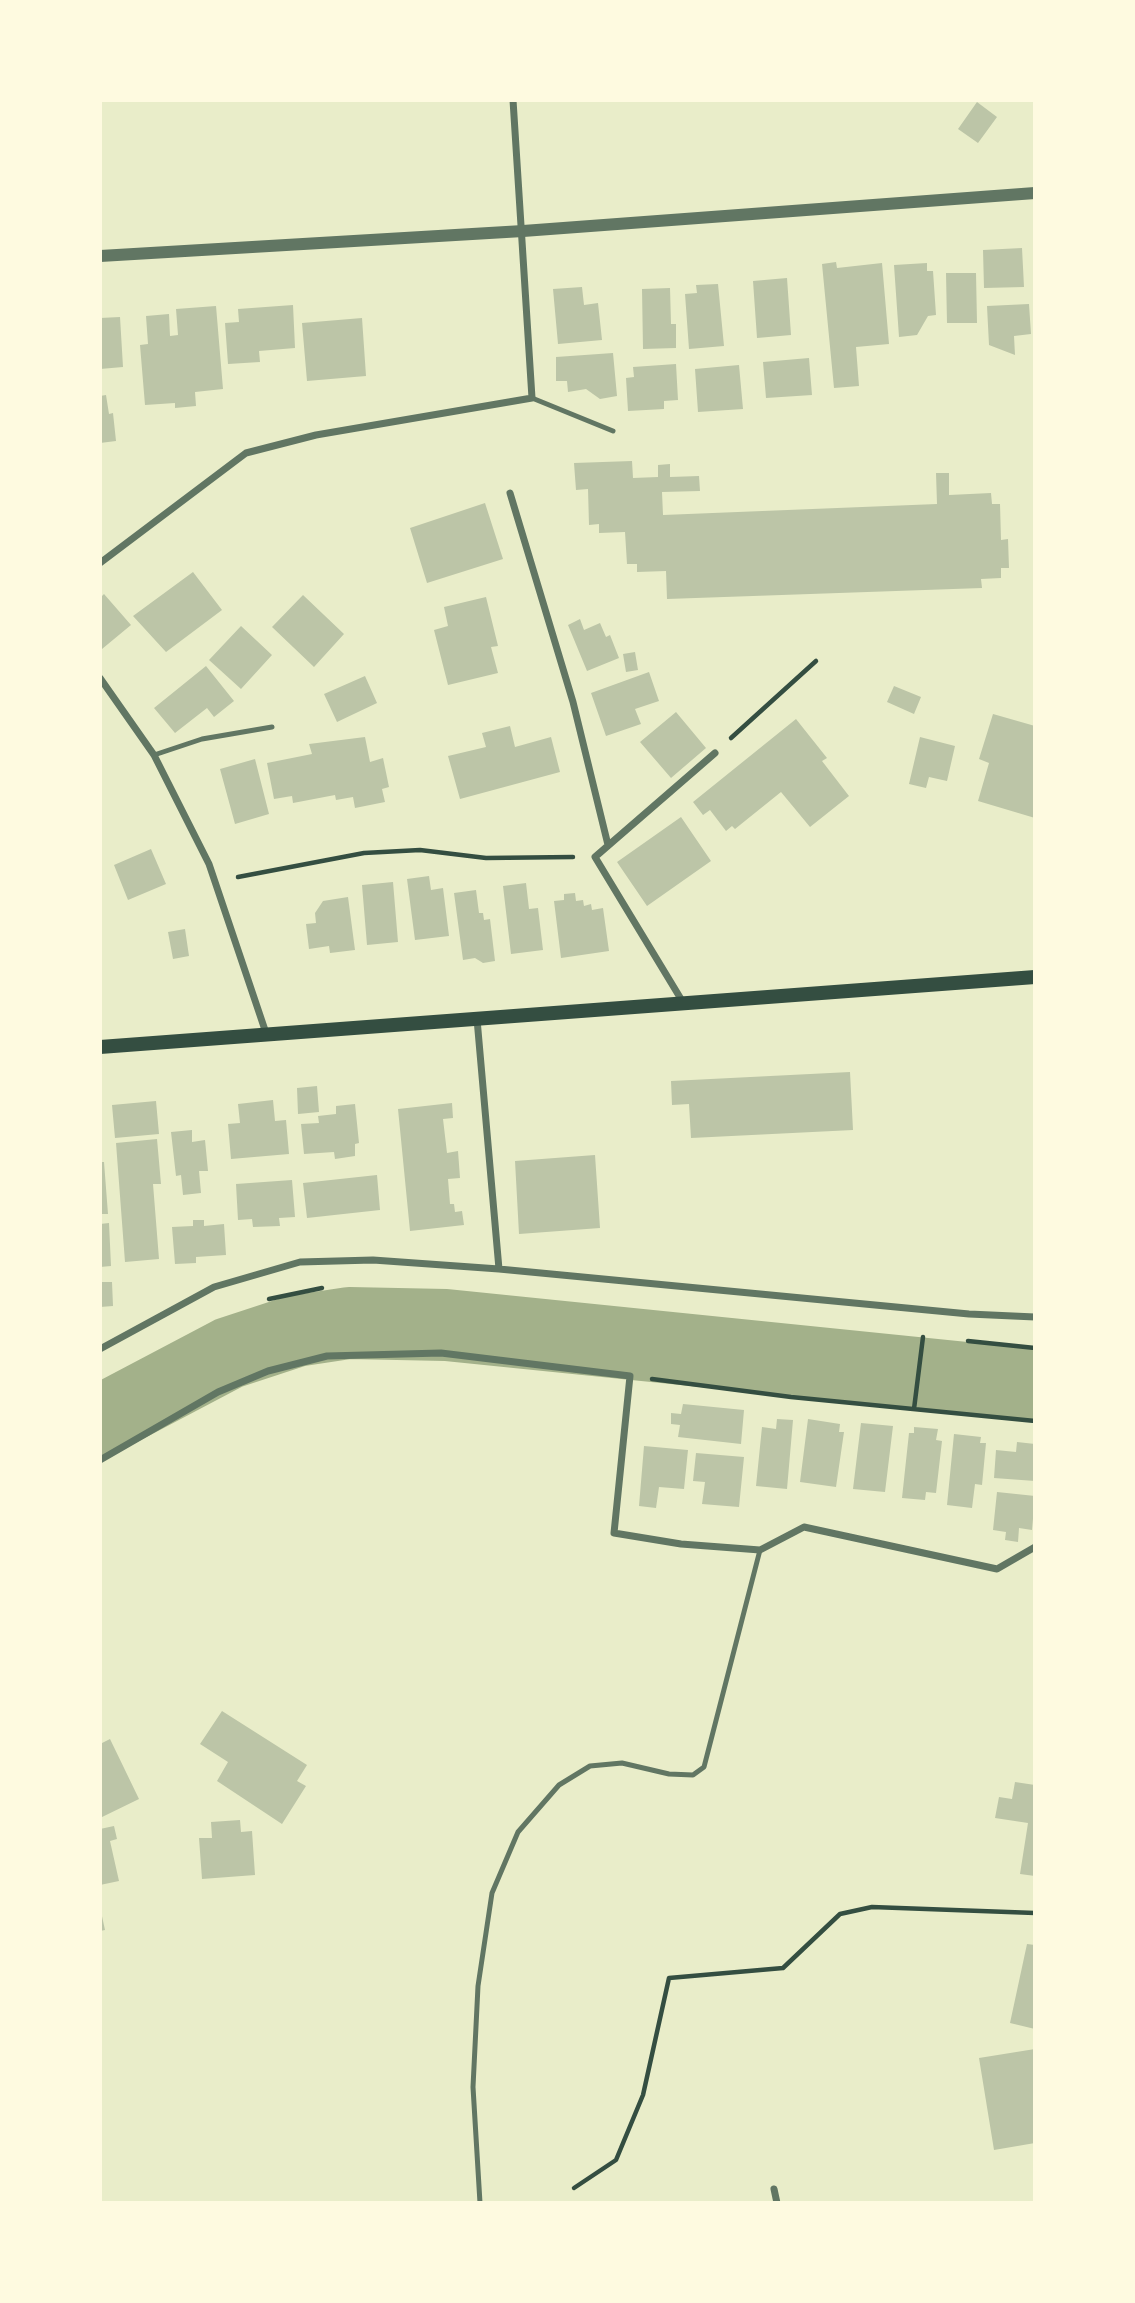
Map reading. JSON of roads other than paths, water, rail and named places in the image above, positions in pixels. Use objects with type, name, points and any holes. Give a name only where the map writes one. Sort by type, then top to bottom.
[{"type":"main road","points":[[100,1047],[1035,977]]},
{"type":"street","points":[[100,563],[246,453],[316,435],[532,398],[513,100]]},
{"type":"street","points":[[100,256],[523,231],[1035,193]]},
{"type":"street","points":[[510,493],[573,702],[608,845]]},
{"type":"street","points":[[100,678],[154,755],[216,881],[266,1033]]},
{"type":"street","points":[[684,1004],[595,857],[715,753]]},
{"type":"street","points":[[477,1018],[499,1269]]},
{"type":"street","points":[[100,1349],[214,1287],[300,1262],[373,1260],[499,1269],[969,1314],[1035,1317]]},
{"type":"street","points":[[100,1460],[218,1392],[268,1371],[327,1356],[441,1353],[630,1376],[614,1534],[681,1544],[760,1550],[804,1527],[998,1569],[1035,1547]]},
{"type":"street","points":[[774,2189],[776,2203]]},
{"type":"lane","points":[[532,398],[613,431]]},
{"type":"lane","points":[[154,755],[202,739],[272,727]]},
{"type":"lane","points":[[480,2203],[473,2087],[478,1986],[492,1893],[518,1832],[559,1785],[590,1766],[622,1763],[669,1774],[693,1776],[704,1767],[760,1550]]},
{"type":"waterway","points":[[100,1421],[229,1353],[296,1331],[349,1323],[446,1325],[1035,1385]]}]
